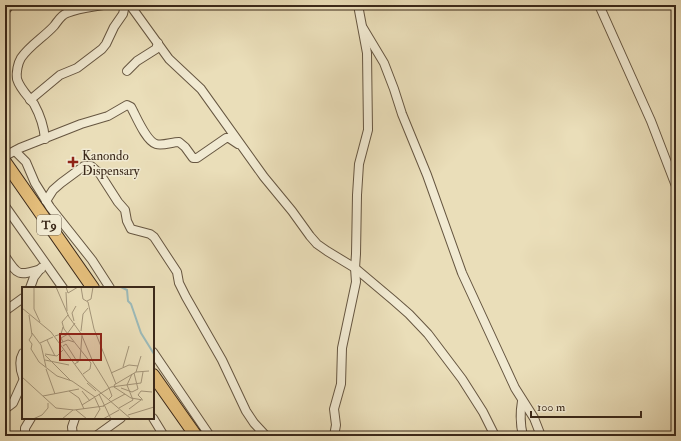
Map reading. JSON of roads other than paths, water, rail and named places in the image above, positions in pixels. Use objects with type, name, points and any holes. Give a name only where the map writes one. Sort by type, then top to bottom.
[{"type":"highway","name":"T9","points":[[5,162],[92,287]]},
{"type":"highway","points":[[154,376],[196,436]]},
{"type":"street","points":[[5,11],[10,5]]},
{"type":"street","points":[[45,139],[43,125],[39,114],[22,90],[17,79],[17,72],[22,57],[50,30],[62,15],[102,5]]},
{"type":"street","points":[[30,100],[60,76],[77,68],[102,50],[114,27],[123,14],[125,5]]},
{"type":"street","points":[[130,5],[169,59],[201,89],[264,177],[292,211],[313,240],[327,252],[354,268],[410,314],[428,334],[462,379],[483,412],[495,436]]},
{"type":"street","points":[[334,436],[336,425],[334,409],[341,384],[342,348],[356,282],[354,268],[356,254],[357,179],[359,164],[368,130],[367,52],[358,5]]},
{"type":"street","points":[[599,5],[651,121],[676,186]]},
{"type":"street","points":[[363,28],[376,49],[389,76],[427,175],[462,273],[522,401],[534,418],[540,436]]},
{"type":"street","points":[[127,71],[137,61],[156,49],[158,42]]},
{"type":"street","points":[[5,156],[82,124],[101,118],[127,105],[131,107],[152,142],[158,145],[179,142],[185,147],[193,158],[196,158],[226,138],[229,138],[242,147]]},
{"type":"street","points":[[15,151],[26,162],[35,183],[46,201],[99,270],[109,287]]},
{"type":"street","points":[[46,201],[53,190],[84,166],[94,167],[125,210],[127,221],[131,229],[150,234],[154,237],[173,264],[177,272],[179,283],[222,360],[246,411],[254,423],[266,436]]},
{"type":"street","points":[[5,206],[44,266],[62,287]]},
{"type":"street","points":[[5,256],[16,272],[20,274],[44,266]]},
{"type":"street","points":[[30,287],[34,277],[44,266]]},
{"type":"street","points":[[5,311],[22,299]]},
{"type":"street","points":[[154,353],[210,436]]},
{"type":"street","points":[[22,354],[20,364],[22,373]]},
{"type":"street","points":[[5,410],[13,403],[22,383]]},
{"type":"street","points":[[522,401],[520,409],[520,426],[523,436]]},
{"type":"street","points":[[25,436],[25,428],[30,419]]},
{"type":"street","points":[[73,436],[72,427],[75,419]]},
{"type":"street","points":[[96,436],[120,419]]},
{"type":"street","points":[[154,419],[164,436]]},
{"type":"place","name":"Kanondo Dispensary","points":[[73,162]]}]
